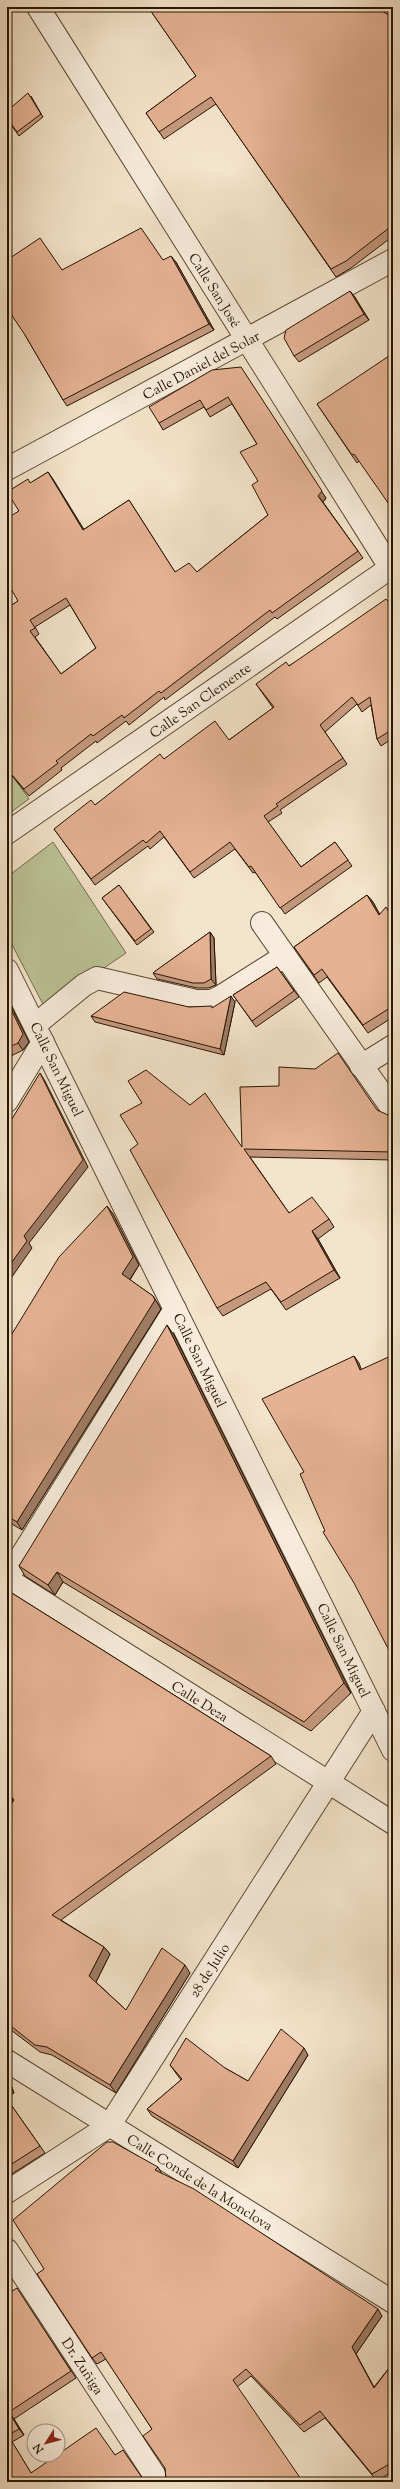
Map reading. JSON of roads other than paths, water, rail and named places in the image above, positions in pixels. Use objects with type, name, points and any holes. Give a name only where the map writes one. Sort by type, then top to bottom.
[{"type":"street","name":"Calle San José","points":[[38,7],[392,569]]},
{"type":"street","name":"Calle Daniel del Solar","points":[[7,469],[393,260]]},
{"type":"street","name":"Calle San Clemente","points":[[7,833],[392,569]]},
{"type":"street","points":[[262,923],[393,1110]]},
{"type":"street","points":[[7,1101],[39,1033],[84,985],[97,978],[196,1001],[210,1001],[285,956]]},
{"type":"street","name":"Calle San Miguel","points":[[7,970],[393,1750]]},
{"type":"street","points":[[361,1066],[393,1046]]},
{"type":"street","points":[[7,1579],[175,1309]]},
{"type":"street","name":"Calle Deza","points":[[7,1579],[393,1823]]},
{"type":"street","name":"28 de Julio","points":[[7,2192],[110,2126],[330,1783],[374,1711]]},
{"type":"street","name":"Calle Conde de la Monclova","points":[[7,2062],[393,2302]]},
{"type":"street","name":"Dr. Zuñiga","points":[[7,2250],[159,2482]]}]
